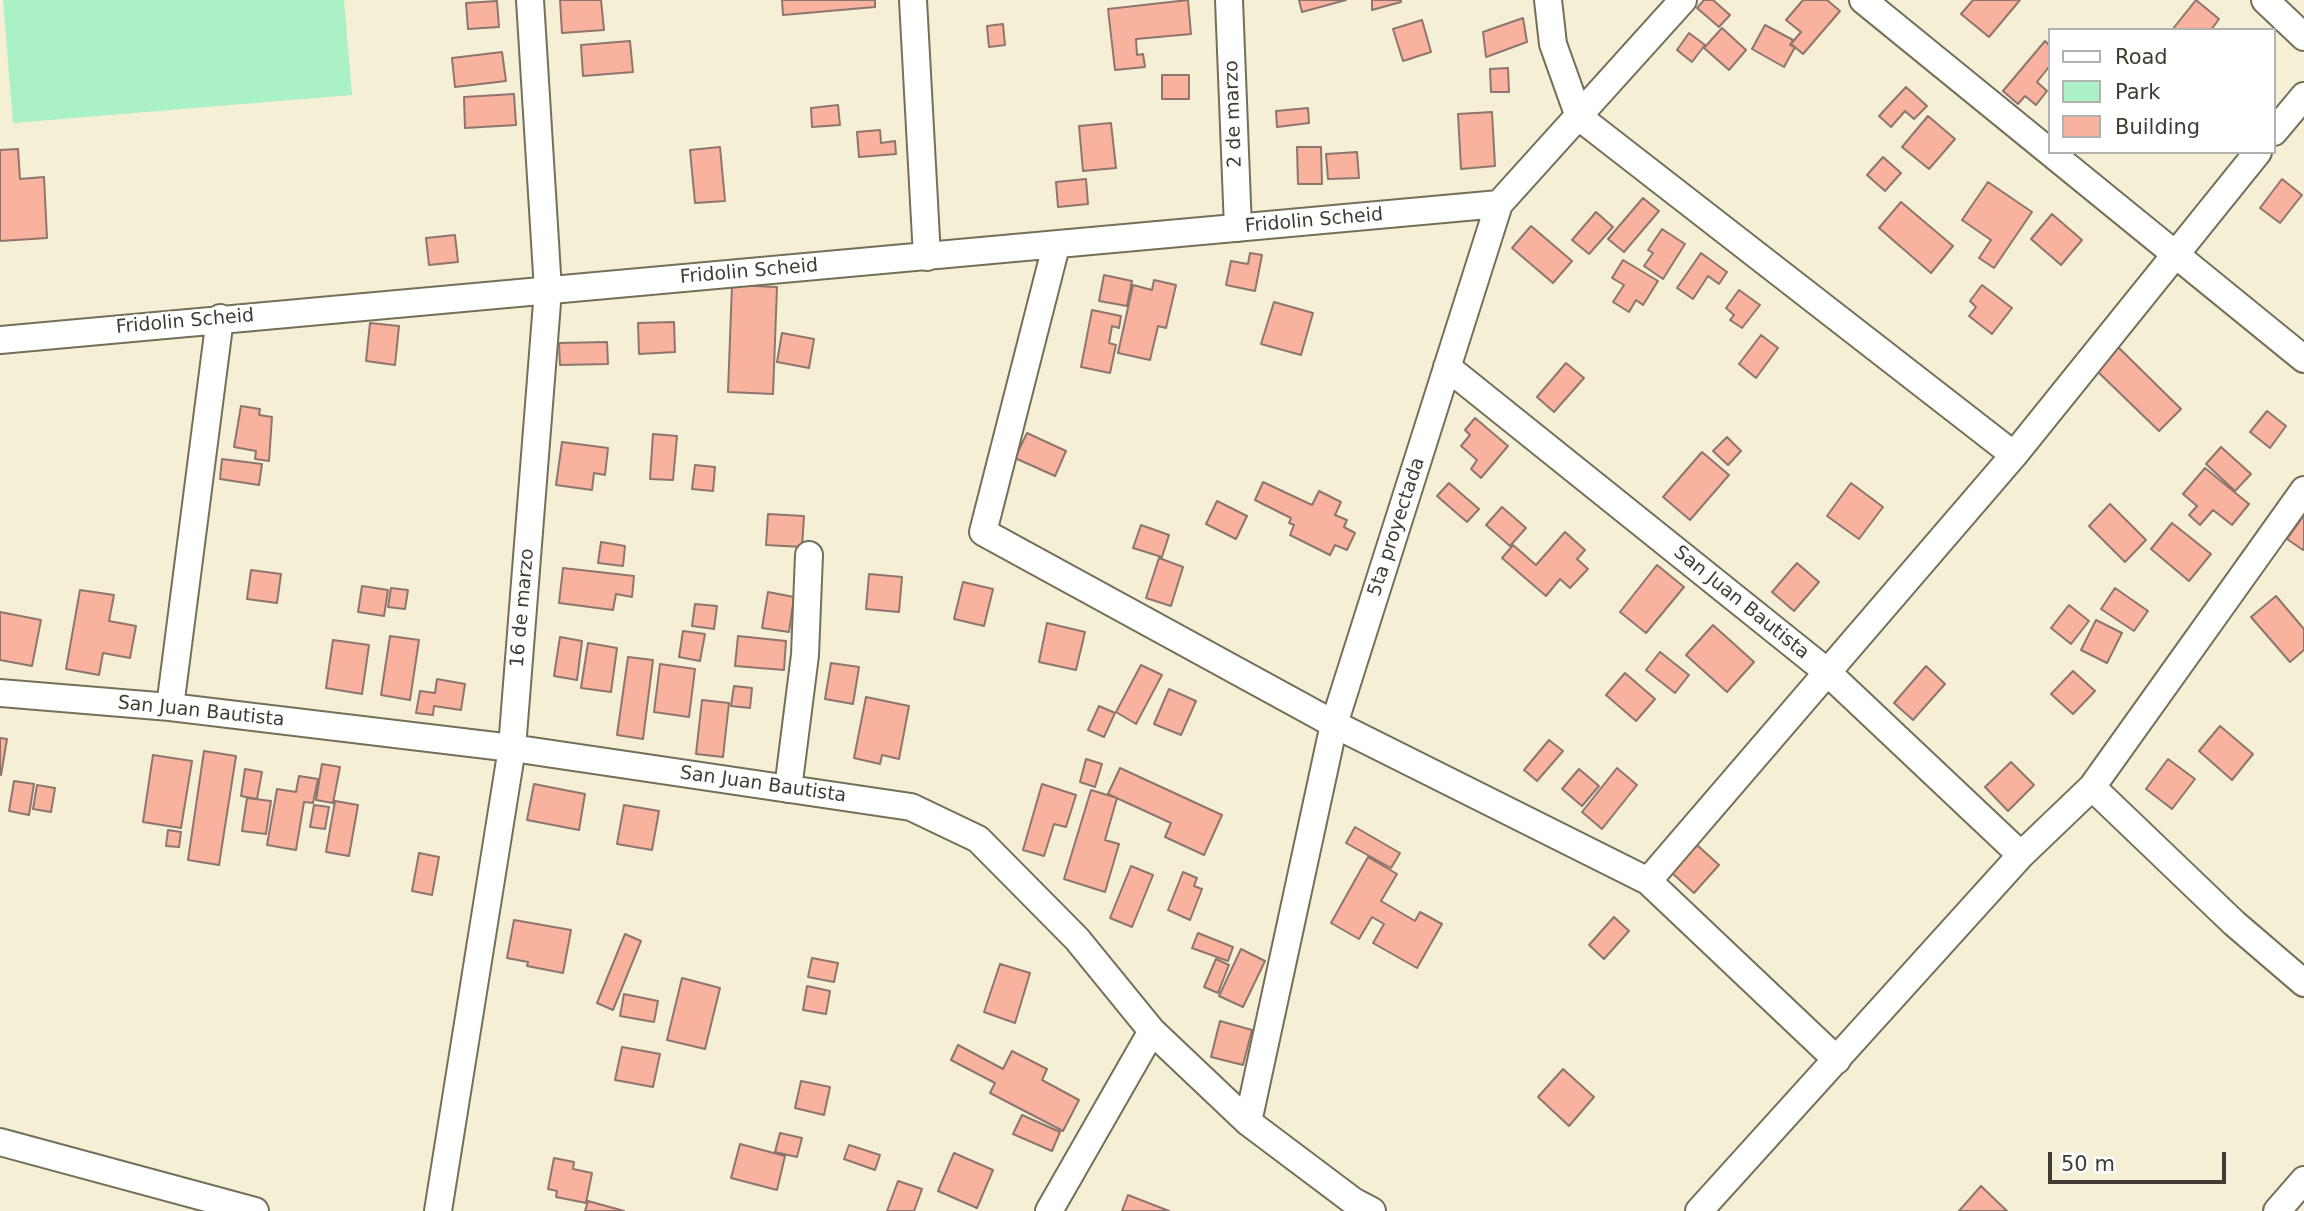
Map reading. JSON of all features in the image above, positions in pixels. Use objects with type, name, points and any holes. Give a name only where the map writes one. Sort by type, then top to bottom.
[{"type":"street","name":"16 de marzo","points":[[438,1211],[512,748],[548,290],[530,0]]},
{"type":"street","points":[[914,0],[927,257]]},
{"type":"street","name":"2 de marzo","points":[[1229,0],[1238,228]]},
{"type":"street","points":[[1548,0],[1553,44],[1579,117],[2014,455]]},
{"type":"street","name":"5ta proyectada","points":[[1248,1122],[1334,724],[1499,204],[1683,0]]},
{"type":"street","points":[[1863,0],[2048,152]]},
{"type":"street","points":[[2265,0],[2304,37]]},
{"type":"street","points":[[2276,130],[2304,96]]},
{"type":"street","points":[[2051,154],[2304,359]]},
{"type":"street","points":[[1648,881],[2014,455],[2256,154]]},
{"type":"street","name":"Fridolin Scheid","points":[[0,340],[1499,204]]},
{"type":"street","points":[[1056,246],[983,532],[1334,724],[1648,881],[1837,1060]]},
{"type":"street","points":[[170,707],[220,318]]},
{"type":"street","name":"San Juan Bautista","points":[[1447,367],[1826,671],[2021,855]]},
{"type":"street","points":[[1699,1211],[2021,855],[2092,787],[2304,490]]},
{"type":"street","points":[[788,789],[805,655],[809,555]]},
{"type":"street","name":"San Juan Bautista","points":[[0,693],[170,707],[512,748],[911,807],[978,839],[1077,939],[1152,1031],[1248,1122],[1357,1208]]},
{"type":"street","points":[[2092,787],[2234,923],[2304,983]]},
{"type":"street","points":[[1049,1211],[1152,1031]]},
{"type":"street","points":[[0,1142],[155,1199],[255,1211]]},
{"type":"street","points":[[2277,1211],[2304,1180]]},
{"type":"green space","points":[[3,0],[344,0],[352,95],[13,123]]},
{"type":"building","points":[[560,0],[601,0],[604,30],[562,33]]},
{"type":"building","points":[[782,0],[875,0],[875,7],[783,15]]},
{"type":"building","points":[[1188,0],[1191,34],[1136,39],[1137,55],[1143,54],[1145,67],[1115,70],[1108,9]]},
{"type":"building","points":[[1299,0],[1346,0],[1302,12]]},
{"type":"building","points":[[1372,0],[1401,0],[1401,2],[1372,10]]},
{"type":"building","points":[[1704,0],[1713,0],[1730,15],[1719,27],[1697,8]]},
{"type":"building","points":[[1803,0],[1827,0],[1840,11],[1803,54],[1791,44],[1801,32],[1786,20]]},
{"type":"building","points":[[1973,0],[2020,0],[1989,37],[1961,14]]},
{"type":"building","points":[[2196,0],[2219,19],[2212,28],[2174,28]]},
{"type":"building","points":[[497,1],[499,27],[468,29],[466,3]]},
{"type":"building","points":[[1523,18],[1527,42],[1486,57],[1483,32]]},
{"type":"building","points":[[1422,20],[1431,52],[1403,61],[1393,29]]},
{"type":"building","points":[[1003,24],[1005,45],[989,47],[987,26]]},
{"type":"building","points":[[1765,25],[1793,40],[1790,45],[1795,47],[1784,67],[1752,49]]},
{"type":"building","points":[[1722,28],[1746,50],[1729,70],[1704,48]]},
{"type":"building","points":[[1689,33],[1705,45],[1692,62],[1677,50]]},
{"type":"building","points":[[630,41],[633,72],[583,76],[581,45]]},
{"type":"building","points":[[2045,41],[2048,44],[2048,68],[2037,82],[2047,91],[2036,105],[2025,96],[2018,104],[2003,91]]},
{"type":"building","points":[[502,52],[506,81],[455,87],[452,58]]},
{"type":"building","points":[[1508,68],[1509,92],[1491,92],[1490,69]]},
{"type":"building","points":[[1162,75],[1189,75],[1189,99],[1162,99]]},
{"type":"building","points":[[1906,87],[1927,106],[1914,119],[1905,111],[1891,127],[1879,116]]},
{"type":"building","points":[[514,94],[516,125],[465,128],[464,97]]},
{"type":"building","points":[[838,105],[840,125],[812,127],[811,108]]},
{"type":"building","points":[[1308,108],[1309,123],[1277,127],[1276,111]]},
{"type":"building","points":[[1492,112],[1495,166],[1461,169],[1458,114]]},
{"type":"building","points":[[1928,116],[1955,139],[1929,169],[1902,147]]},
{"type":"building","points":[[1111,123],[1116,168],[1083,171],[1079,126]]},
{"type":"building","points":[[880,130],[881,143],[895,141],[896,154],[859,157],[857,132]]},
{"type":"building","points":[[720,147],[725,201],[695,203],[690,150]]},
{"type":"building","points":[[1297,147],[1321,147],[1322,184],[1298,184]]},
{"type":"building","points":[[18,149],[20,179],[44,177],[47,238],[0,241],[0,150]]},
{"type":"building","points":[[1357,152],[1359,178],[1328,179],[1326,154]]},
{"type":"building","points":[[1883,157],[1901,173],[1885,191],[1867,175]]},
{"type":"building","points":[[1086,179],[1088,204],[1058,207],[1056,182]]},
{"type":"building","points":[[2282,179],[2302,195],[2280,223],[2260,208]]},
{"type":"building","points":[[1988,182],[2032,212],[1994,268],[1979,258],[1991,240],[1962,220]]},
{"type":"building","points":[[1643,198],[1659,211],[1624,252],[1608,239]]},
{"type":"building","points":[[1901,202],[1953,246],[1931,273],[1879,228]]},
{"type":"building","points":[[1596,212],[1613,227],[1589,254],[1572,240]]},
{"type":"building","points":[[2052,214],[2082,240],[2061,265],[2031,239]]},
{"type":"building","points":[[1531,226],[1572,261],[1553,283],[1512,248]]},
{"type":"building","points":[[1662,229],[1685,244],[1663,279],[1644,266],[1653,253],[1648,250]]},
{"type":"building","points":[[455,235],[458,262],[429,265],[426,238]]},
{"type":"building","points":[[1250,253],[1262,255],[1255,291],[1226,285],[1231,261],[1248,264]]},
{"type":"building","points":[[1701,253],[1727,272],[1719,284],[1708,276],[1693,299],[1677,288]]},
{"type":"building","points":[[1623,260],[1658,281],[1643,305],[1636,300],[1629,312],[1613,302],[1624,285],[1612,278]]},
{"type":"building","points":[[1104,275],[1132,281],[1127,306],[1099,301]]},
{"type":"building","points":[[1154,280],[1176,285],[1166,328],[1158,326],[1150,360],[1118,353],[1133,285],[1152,290]]},
{"type":"building","points":[[732,285],[777,287],[773,394],[728,392]]},
{"type":"building","points":[[1982,285],[2012,308],[1992,334],[1969,316],[1976,307],[1970,301]]},
{"type":"building","points":[[1739,290],[1760,305],[1742,328],[1730,320],[1734,315],[1726,308]]},
{"type":"building","points":[[1274,302],[1313,313],[1301,355],[1261,344]]},
{"type":"building","points":[[1092,310],[1121,316],[1119,328],[1112,326],[1109,343],[1116,345],[1110,373],[1081,367]]},
{"type":"building","points":[[674,322],[675,352],[639,354],[638,323]]},
{"type":"building","points":[[370,323],[399,326],[395,365],[366,361]]},
{"type":"building","points":[[782,333],[814,339],[809,368],[777,362]]},
{"type":"building","points":[[1761,335],[1778,348],[1756,378],[1739,364]]},
{"type":"building","points":[[607,342],[608,364],[560,365],[559,343]]},
{"type":"building","points":[[2118,347],[2181,409],[2159,431],[2096,370]]},
{"type":"building","points":[[1566,363],[1584,378],[1554,412],[1537,397]]},
{"type":"building","points":[[241,406],[260,409],[259,415],[272,417],[269,461],[255,459],[256,451],[234,447]]},
{"type":"building","points":[[2267,411],[2286,426],[2270,448],[2250,432]]},
{"type":"building","points":[[1475,418],[1508,446],[1481,478],[1471,469],[1477,460],[1461,446],[1470,435],[1465,430]]},
{"type":"building","points":[[1027,433],[1066,451],[1055,476],[1015,458]]},
{"type":"building","points":[[653,434],[677,436],[673,480],[650,479]]},
{"type":"building","points":[[1727,437],[1741,451],[1728,465],[1713,451]]},
{"type":"building","points":[[562,442],[608,448],[605,475],[594,473],[592,490],[556,485]]},
{"type":"building","points":[[2221,447],[2251,474],[2235,491],[2206,464]]},
{"type":"building","points":[[1702,452],[1729,475],[1690,520],[1663,497]]},
{"type":"building","points":[[222,459],[262,464],[259,485],[220,479]]},
{"type":"building","points":[[695,465],[715,467],[713,491],[692,489]]},
{"type":"building","points":[[2205,468],[2249,504],[2232,525],[2213,510],[2200,525],[2189,515],[2197,506],[2183,494]]},
{"type":"building","points":[[1263,482],[1312,505],[1319,491],[1341,502],[1335,515],[1347,520],[1344,527],[1355,533],[1347,550],[1335,545],[1330,555],[1290,535],[1294,525],[1289,523],[1291,518],[1255,500]]},
{"type":"building","points":[[1449,483],[1479,509],[1467,522],[1437,496]]},
{"type":"building","points":[[1851,483],[1883,507],[1859,539],[1827,516]]},
{"type":"building","points":[[1217,501],[1247,516],[1236,539],[1206,524]]},
{"type":"building","points":[[2110,504],[2146,540],[2125,562],[2089,526]]},
{"type":"building","points":[[1502,507],[1526,528],[1510,546],[1486,525]]},
{"type":"building","points":[[768,514],[804,516],[802,547],[766,545]]},
{"type":"building","points":[[2304,515],[2304,548],[2303,550],[2287,539]]},
{"type":"building","points":[[2172,523],[2211,554],[2189,581],[2151,549]]},
{"type":"building","points":[[1141,525],[1169,535],[1162,557],[1133,548]]},
{"type":"building","points":[[1565,532],[1585,550],[1577,559],[1588,569],[1570,588],[1560,579],[1546,596],[1502,558],[1513,545],[1536,565]]},
{"type":"building","points":[[601,542],[625,546],[623,566],[598,563]]},
{"type":"building","points":[[1159,558],[1183,567],[1171,606],[1146,598]]},
{"type":"building","points":[[1797,563],[1819,582],[1794,611],[1772,592]]},
{"type":"building","points":[[1657,565],[1684,587],[1646,633],[1620,612]]},
{"type":"building","points":[[563,568],[634,576],[632,597],[616,594],[613,610],[559,603]]},
{"type":"building","points":[[251,570],[281,574],[277,603],[247,599]]},
{"type":"building","points":[[869,574],[902,577],[899,612],[866,609]]},
{"type":"building","points":[[963,582],[993,589],[984,626],[954,619]]},
{"type":"building","points":[[362,586],[388,590],[384,616],[358,612]]},
{"type":"building","points":[[391,588],[408,590],[405,609],[388,607]]},
{"type":"building","points":[[2115,588],[2148,611],[2134,631],[2101,609]]},
{"type":"building","points":[[80,590],[114,595],[109,621],[136,626],[130,658],[103,653],[99,675],[66,669]]},
{"type":"building","points":[[768,592],[794,597],[789,632],[762,628]]},
{"type":"building","points":[[2276,596],[2304,629],[2304,650],[2290,662],[2251,617]]},
{"type":"building","points":[[695,604],[717,606],[714,629],[692,626]]},
{"type":"building","points":[[2069,605],[2089,621],[2071,644],[2051,628]]},
{"type":"building","points":[[0,612],[41,620],[32,666],[0,660]]},
{"type":"building","points":[[2096,620],[2122,633],[2107,663],[2081,650]]},
{"type":"building","points":[[1047,623],[1085,632],[1076,670],[1039,662]]},
{"type":"building","points":[[1713,625],[1754,662],[1727,692],[1686,655]]},
{"type":"building","points":[[683,631],[705,634],[700,661],[679,657]]},
{"type":"building","points":[[390,636],[419,640],[410,700],[381,695]]},
{"type":"building","points":[[738,636],[786,641],[784,670],[735,666]]},
{"type":"building","points":[[560,637],[582,641],[577,680],[554,676]]},
{"type":"building","points":[[333,640],[369,645],[362,694],[326,688]]},
{"type":"building","points":[[588,643],[617,648],[611,692],[581,688]]},
{"type":"building","points":[[1660,652],[1689,675],[1675,693],[1646,670]]},
{"type":"building","points":[[628,657],[653,660],[643,739],[617,735]]},
{"type":"building","points":[[831,663],[859,667],[853,704],[825,699]]},
{"type":"building","points":[[660,664],[695,669],[689,717],[654,712]]},
{"type":"building","points":[[1141,665],[1162,675],[1136,724],[1116,712]]},
{"type":"building","points":[[1926,666],[1945,684],[1913,720],[1894,703]]},
{"type":"building","points":[[2073,671],[2095,691],[2073,714],[2051,694]]},
{"type":"building","points":[[1625,673],[1655,699],[1636,721],[1606,695]]},
{"type":"building","points":[[437,679],[465,684],[461,710],[434,706],[433,715],[416,713],[420,691],[435,693]]},
{"type":"building","points":[[734,686],[752,688],[750,708],[731,706]]},
{"type":"building","points":[[1169,689],[1196,701],[1181,735],[1154,724]]},
{"type":"building","points":[[866,697],[909,706],[899,759],[882,755],[880,764],[854,758]]},
{"type":"building","points":[[702,700],[729,703],[723,757],[696,754]]},
{"type":"building","points":[[1099,706],[1115,713],[1104,737],[1088,730]]},
{"type":"building","points":[[2220,726],[2253,754],[2232,780],[2199,751]]},
{"type":"building","points":[[0,738],[7,739],[1,775],[0,774]]},
{"type":"building","points":[[1549,740],[1563,751],[1537,781],[1524,770]]},
{"type":"building","points":[[204,751],[236,756],[219,865],[188,860]]},
{"type":"building","points":[[153,755],[192,761],[181,828],[143,822]]},
{"type":"building","points":[[1086,759],[1102,764],[1095,787],[1080,782]]},
{"type":"building","points":[[2168,759],[2195,779],[2172,809],[2146,789]]},
{"type":"building","points":[[2011,762],[2034,785],[2008,811],[1985,787]]},
{"type":"building","points":[[322,764],[340,767],[333,803],[316,800]]},
{"type":"building","points":[[1120,768],[1222,815],[1204,855],[1165,837],[1171,823],[1108,794]]},
{"type":"building","points":[[1617,768],[1637,785],[1602,829],[1582,812]]},
{"type":"building","points":[[245,769],[262,772],[257,799],[241,796]]},
{"type":"building","points":[[1579,769],[1599,786],[1582,806],[1562,789]]},
{"type":"building","points":[[299,776],[318,779],[313,803],[304,802],[296,850],[267,845],[277,789],[296,792]]},
{"type":"building","points":[[14,781],[34,784],[29,815],[9,811]]},
{"type":"building","points":[[534,784],[585,794],[579,830],[527,820]]},
{"type":"building","points":[[1042,784],[1076,795],[1066,827],[1054,824],[1044,856],[1023,850]]},
{"type":"building","points":[[37,785],[55,788],[51,812],[33,809]]},
{"type":"building","points":[[1091,790],[1117,798],[1105,840],[1119,844],[1105,892],[1064,879]]},
{"type":"building","points":[[247,798],[271,801],[266,834],[242,831]]},
{"type":"building","points":[[335,801],[358,805],[349,856],[326,852]]},
{"type":"building","points":[[314,805],[329,807],[325,829],[310,827]]},
{"type":"building","points":[[624,805],[659,811],[652,850],[617,844]]},
{"type":"building","points":[[1355,827],[1400,853],[1391,868],[1346,843]]},
{"type":"building","points":[[168,830],[181,832],[179,847],[166,846]]},
{"type":"building","points":[[1696,844],[1719,865],[1694,893],[1671,872]]},
{"type":"building","points":[[419,853],[439,857],[432,895],[412,891]]},
{"type":"building","points":[[1368,857],[1397,874],[1381,901],[1415,921],[1420,912],[1442,924],[1417,968],[1373,943],[1384,924],[1372,917],[1359,939],[1331,923]]},
{"type":"building","points":[[1131,866],[1153,875],[1132,927],[1110,918]]},
{"type":"building","points":[[1183,872],[1197,878],[1194,886],[1202,889],[1190,920],[1168,910]]},
{"type":"building","points":[[1614,917],[1629,931],[1604,959],[1589,945]]},
{"type":"building","points":[[514,920],[571,930],[563,973],[527,966],[528,962],[507,958]]},
{"type":"building","points":[[1198,933],[1233,947],[1228,961],[1192,948]]},
{"type":"building","points":[[625,934],[641,941],[613,1010],[597,1003]]},
{"type":"building","points":[[1241,949],[1265,961],[1243,1007],[1219,996]]},
{"type":"building","points":[[812,958],[838,963],[834,982],[808,977]]},
{"type":"building","points":[[1216,959],[1229,965],[1218,993],[1204,987]]},
{"type":"building","points":[[1000,964],[1030,973],[1015,1023],[984,1012]]},
{"type":"building","points":[[682,978],[720,988],[705,1049],[667,1040]]},
{"type":"building","points":[[807,986],[830,991],[826,1014],[803,1010]]},
{"type":"building","points":[[624,994],[658,1001],[654,1022],[620,1016]]},
{"type":"building","points":[[1220,1021],[1252,1030],[1243,1065],[1211,1057]]},
{"type":"building","points":[[958,1045],[1003,1069],[1012,1051],[1047,1069],[1042,1080],[1079,1100],[1063,1131],[990,1093],[995,1083],[951,1060]]},
{"type":"building","points":[[622,1047],[660,1054],[653,1087],[615,1080]]},
{"type":"building","points":[[1563,1069],[1594,1097],[1569,1126],[1538,1097]]},
{"type":"building","points":[[801,1081],[830,1087],[824,1115],[795,1108]]},
{"type":"building","points":[[1022,1115],[1060,1132],[1052,1151],[1013,1134]]},
{"type":"building","points":[[780,1133],[802,1138],[797,1157],[775,1152]]},
{"type":"building","points":[[740,1144],[785,1156],[777,1190],[731,1178]]},
{"type":"building","points":[[849,1145],[880,1155],[875,1170],[844,1159]]},
{"type":"building","points":[[954,1153],[993,1170],[977,1208],[938,1191]]},
{"type":"building","points":[[554,1158],[574,1162],[573,1169],[592,1173],[586,1203],[556,1197],[557,1191],[548,1189]]},
{"type":"building","points":[[898,1181],[922,1189],[914,1211],[887,1211]]},
{"type":"building","points":[[1981,1186],[2007,1211],[1959,1211]]},
{"type":"building","points":[[1128,1195],[1169,1211],[1122,1211]]},
{"type":"building","points":[[588,1201],[624,1211],[585,1211]]}]
